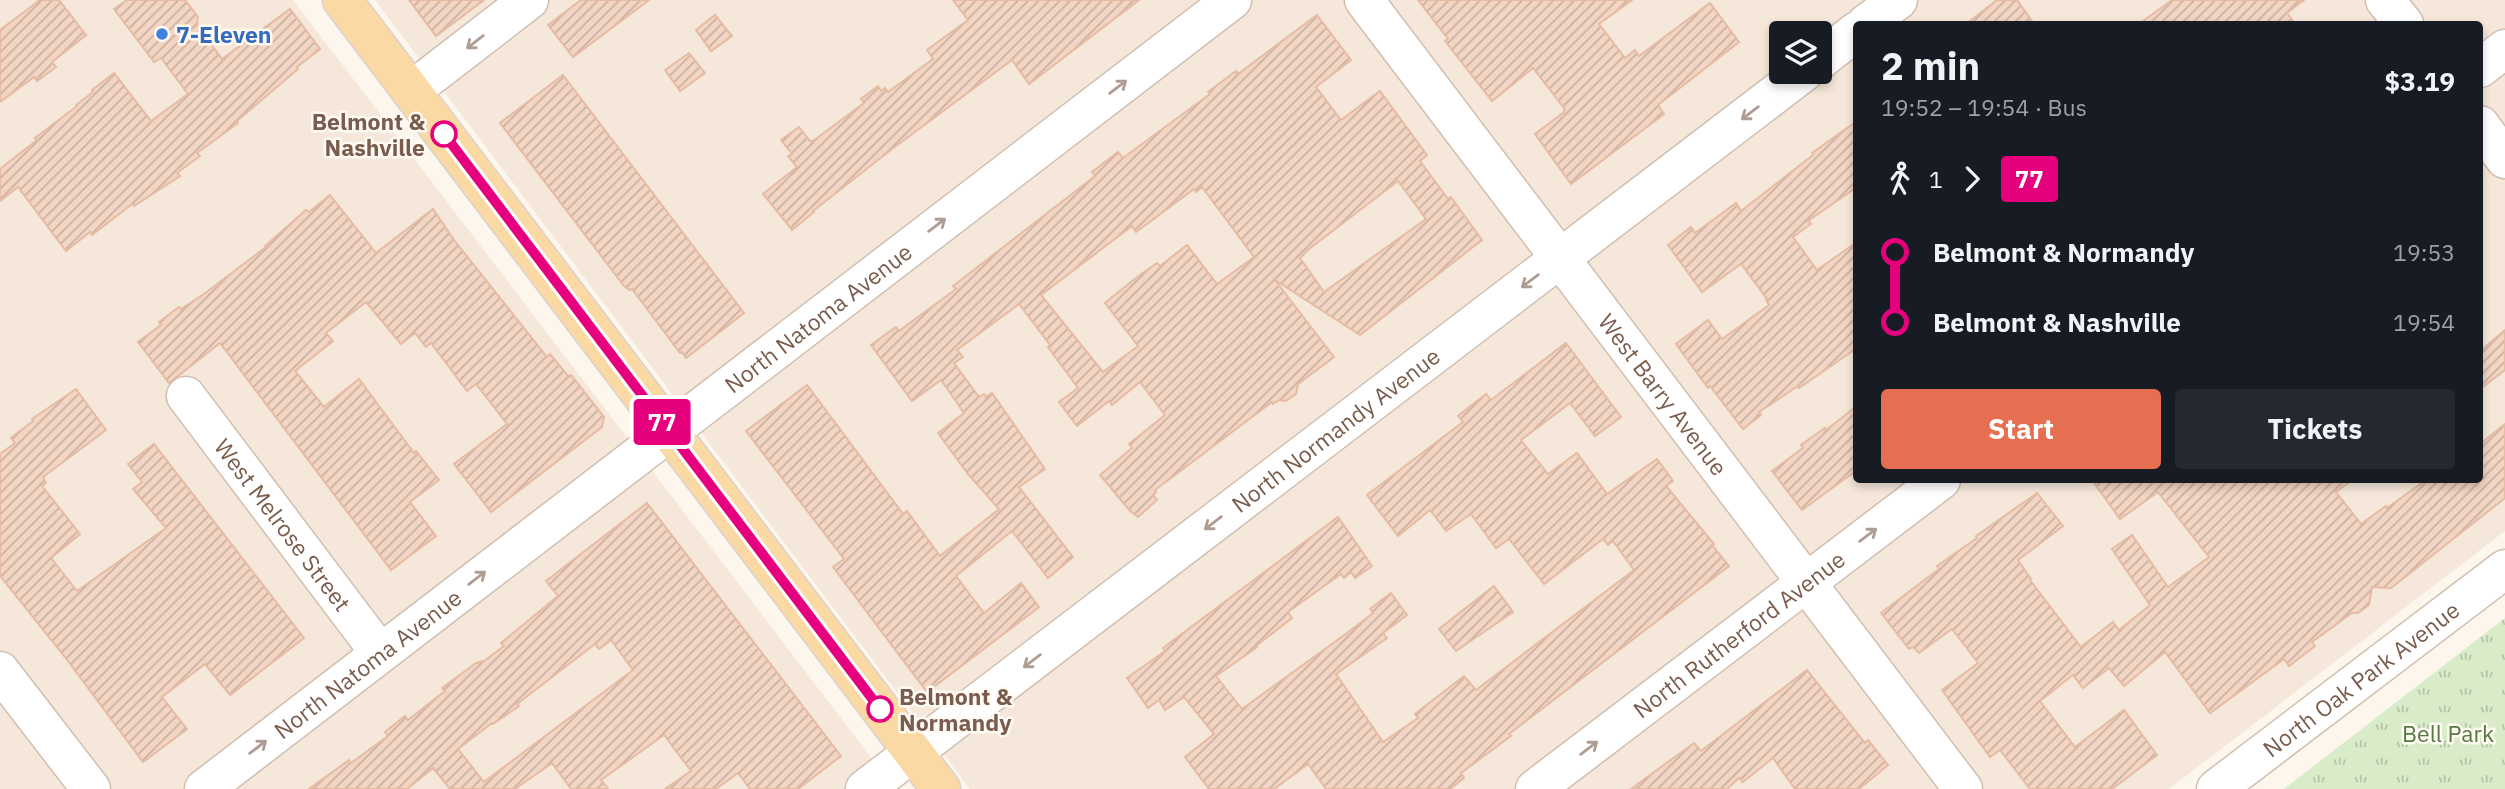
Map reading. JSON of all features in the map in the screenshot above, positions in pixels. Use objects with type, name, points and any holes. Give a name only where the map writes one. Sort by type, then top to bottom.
[{"type":"main road","points":[[342,0],[941,789]]},
{"type":"street","points":[[411,91],[529,0]]},
{"type":"street","name":"North Natoma Avenue","points":[[204,789],[1232,0]]},
{"type":"street","name":"West Barry Avenue","points":[[1364,0],[1963,789]]},
{"type":"street","points":[[1870,21],[1898,0]]},
{"type":"street","points":[[2385,0],[2402,21]]},
{"type":"street","points":[[1832,51],[1853,35]]},
{"type":"street","points":[[2483,66],[2505,49]]},
{"type":"street","name":"North Normandy Avenue","points":[[865,789],[1788,84]]},
{"type":"street","points":[[2483,129],[2505,159]]},
{"type":"street","name":"West Melrose Street","points":[[186,396],[380,653]]},
{"type":"street","name":"North Rutherford Avenue","points":[[1535,789],[1937,483]]},
{"type":"street","name":"North Oak Park Avenue","points":[[2216,789],[2505,569]]},
{"type":"street","points":[[0,671],[91,789]]},
{"type":"shaded area","points":[[0,0],[293,0],[895,789],[0,789]]},
{"type":"shaded area","points":[[375,0],[2505,0],[2505,531],[2169,789],[970,789]]},
{"type":"green space","name":"Bell Park","points":[[2505,618],[2505,789],[2284,789]]},
{"type":"building","points":[[40,0],[59,0],[86,35],[52,62],[56,67],[37,81],[34,77],[0,102],[0,30]]},
{"type":"building","points":[[127,0],[185,0],[198,17],[197,25],[222,59],[290,9],[320,49],[237,121],[238,123],[197,153],[200,156],[177,173],[180,176],[134,206],[132,204],[66,251],[18,187],[0,201],[0,169],[114,73],[151,121],[188,94],[161,58],[154,62],[114,9]]},
{"type":"building","points":[[409,0],[484,0],[436,36]]},
{"type":"building","points":[[581,0],[649,0],[573,57],[548,25]]},
{"type":"building","points":[[953,0],[1139,0],[1029,84],[1012,60],[892,149],[792,230],[763,194],[797,167],[788,156],[792,154],[781,140],[799,127],[810,141],[813,141],[864,103],[861,99],[878,86],[881,91],[885,88],[888,92],[933,59],[927,50],[968,20]]},
{"type":"building","points":[[1418,0],[1632,0],[1599,24],[1625,58],[1635,50],[1639,56],[1710,3],[1739,42],[1658,105],[1664,114],[1571,184],[1535,134],[1564,112],[1564,108],[1533,68],[1492,101],[1445,41],[1448,39]]},
{"type":"building","points":[[1997,0],[2017,0],[2032,21],[1970,21]]},
{"type":"building","points":[[2172,0],[2304,0],[2287,13],[2293,21],[2143,21]]},
{"type":"building","points":[[715,15],[732,36],[711,51],[696,30]]},
{"type":"building","points":[[1317,15],[1351,60],[1316,87],[1341,120],[1380,91],[1427,155],[1420,161],[1448,199],[1451,197],[1482,240],[1360,335],[1275,280],[1334,357],[1298,384],[1296,394],[1286,401],[1272,402],[1155,490],[1153,495],[1157,500],[1138,517],[1100,475],[1132,448],[1129,444],[1165,415],[1140,382],[1112,405],[1109,401],[1077,426],[1059,402],[1078,388],[1019,304],[957,350],[963,357],[954,363],[979,397],[992,393],[1045,469],[1019,487],[1073,557],[1048,578],[1012,531],[956,576],[984,613],[1021,583],[1039,607],[927,692],[833,567],[844,559],[746,431],[807,385],[903,514],[907,511],[940,556],[999,509],[968,474],[938,433],[964,413],[941,380],[912,401],[871,345],[896,327],[899,331],[956,289],[953,286],[1095,176],[1092,172],[1118,152],[1123,158],[1210,94],[1208,92],[1236,71],[1238,74]],"holes":[[[1398,181],[1426,219],[1324,292],[1300,258]],[[1202,187],[1254,257],[1217,284],[1187,245],[1160,266],[1157,263],[1137,277],[1105,303],[1138,346],[1103,372],[1041,295],[1132,226],[1136,232],[1194,189],[1196,192]]]},
{"type":"building","points":[[689,53],[705,73],[680,91],[665,70]]},
{"type":"building","points":[[563,75],[744,313],[686,358],[632,289],[624,286],[500,123]]},
{"type":"building","points":[[1853,124],[1853,190],[1808,221],[1811,224],[1793,237],[1817,270],[1853,245],[1853,351],[1759,412],[1761,415],[1743,429],[1710,386],[1708,388],[1676,344],[1708,320],[1722,339],[1769,305],[1767,299],[1741,264],[1702,292],[1668,245],[1691,227],[1695,233],[1736,203],[1741,211],[1813,155],[1812,153]]},
{"type":"building","points":[[330,195],[376,253],[433,209],[454,240],[547,357],[550,354],[569,377],[571,375],[604,417],[602,427],[491,512],[454,464],[507,424],[476,384],[467,391],[431,343],[426,347],[415,333],[401,344],[366,302],[326,333],[333,341],[295,371],[324,407],[359,379],[414,453],[416,451],[439,480],[410,502],[436,536],[391,570],[220,343],[169,383],[138,342],[161,325],[159,322],[179,307],[181,309],[204,294],[266,247],[306,210],[309,212]]},
{"type":"building","points":[[2505,330],[2505,370],[2483,387],[2483,348]]},
{"type":"building","points":[[1566,343],[1621,417],[1595,436],[1570,403],[1521,440],[1548,474],[1577,453],[1607,494],[1657,459],[1673,481],[1666,486],[1729,566],[1509,734],[1511,736],[1461,773],[1464,778],[1450,789],[1326,789],[1308,764],[1274,789],[1209,789],[1185,757],[1214,734],[1184,697],[1165,710],[1159,700],[1148,708],[1127,678],[1338,517],[1372,566],[1355,578],[1351,572],[1344,578],[1341,574],[1288,612],[1292,618],[1216,676],[1242,709],[1373,613],[1370,609],[1391,593],[1407,615],[1383,633],[1387,638],[1336,674],[1383,742],[1418,718],[1415,714],[1464,676],[1476,690],[1634,570],[1613,541],[1608,545],[1603,539],[1544,584],[1509,539],[1496,548],[1471,514],[1446,531],[1430,510],[1398,536],[1367,495],[1463,422],[1458,416],[1486,394],[1491,400]]},
{"type":"building","points":[[76,389],[106,430],[43,477],[46,483],[42,486],[80,534],[51,558],[77,591],[166,528],[133,489],[142,482],[128,464],[154,444],[304,638],[230,695],[205,664],[162,697],[187,729],[143,762],[65,657],[0,576],[0,454],[15,443],[11,438],[33,421],[32,419]]},
{"type":"building","points":[[1853,409],[1853,473],[1802,510],[1772,471],[1803,448],[1801,445],[1825,428],[1826,430]]},
{"type":"building","points":[[2505,424],[2505,498],[2391,588],[2372,587],[2369,605],[2358,613],[2352,613],[2312,642],[2315,646],[2289,666],[2284,659],[2210,713],[2165,652],[2124,686],[2109,668],[2083,688],[2073,675],[2040,701],[2075,747],[2124,710],[2157,755],[2112,789],[2030,789],[2000,750],[1990,757],[1942,690],[1978,663],[1952,629],[1919,653],[1913,647],[1909,649],[1881,613],[1939,569],[1937,566],[1977,538],[1976,536],[2037,493],[2063,526],[2018,560],[2081,647],[2113,622],[2119,630],[2150,605],[2112,549],[2132,535],[2168,587],[2209,557],[2158,492],[2120,519],[2094,483],[2348,483],[2336,492],[2361,524],[2422,483],[2483,483],[2483,442]]},
{"type":"building","points":[[647,503],[841,756],[798,789],[750,789],[738,773],[716,789],[665,789],[691,771],[664,735],[601,780],[608,789],[571,789],[552,763],[515,789],[450,789],[433,768],[407,789],[309,789],[388,736],[385,732],[405,716],[408,720],[445,691],[442,688],[504,646],[501,643],[558,596],[546,581]],"holes":[[[611,640],[633,670],[484,782],[458,749],[519,706],[517,704],[595,644],[599,649]]]},
{"type":"building","points":[[1494,586],[1513,612],[1456,651],[1439,629]]},
{"type":"building","points":[[1807,670],[1865,743],[1868,740],[1888,765],[1859,789],[1795,789],[1773,758],[1743,782],[1739,778],[1727,789],[1631,789],[1694,743],[1701,751]]},
{"type":"bus line","name":"77","points":[[444,134],[880,709]]},
{"type":"place","name":"7-Eleven","points":[[162,34]]},
{"type":"place","name":"Belmont & Nashville","points":[[444,134]]},
{"type":"place","name":"Belmont & Normandy","points":[[880,709]]}]
